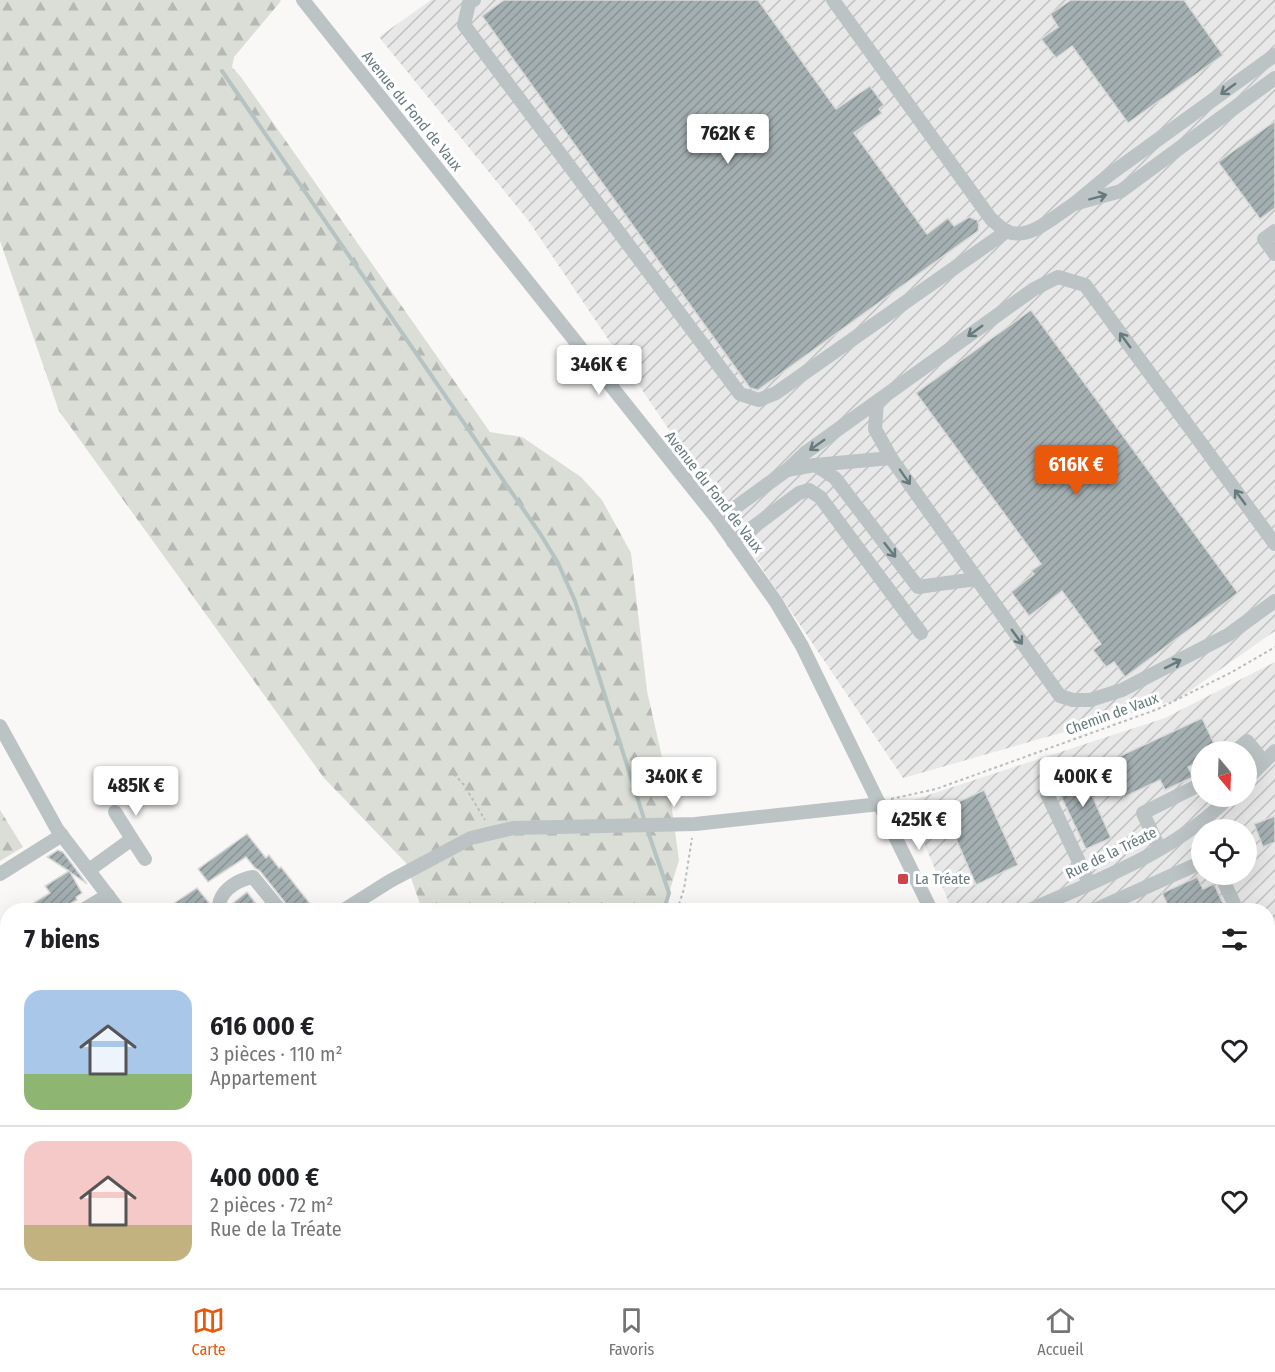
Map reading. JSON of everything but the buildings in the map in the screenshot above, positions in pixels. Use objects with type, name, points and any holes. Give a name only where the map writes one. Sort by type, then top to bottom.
[{"type":"street","name":"Avenue du Fond de Vaux","points":[[303,0],[718,520],[776,602],[802,646],[928,903]]},
{"type":"street","points":[[474,0],[469,3],[464,25],[740,394],[759,400],[776,393],[1006,231]]},
{"type":"street","points":[[833,0],[991,219],[1006,231],[1021,234],[1038,227],[1074,204],[1109,175],[1275,55]]},
{"type":"street","points":[[1074,204],[1121,191],[1275,78]]},
{"type":"street","points":[[1275,231],[1264,239],[1275,254]]},
{"type":"street","points":[[718,520],[787,470],[805,453],[1034,289],[1058,277],[1085,285],[1275,544]]},
{"type":"street","points":[[877,402],[875,429],[891,458],[1060,696],[1073,700],[1090,700],[1122,690],[1228,635],[1275,601]]},
{"type":"street","points":[[787,470],[891,458]]},
{"type":"street","points":[[815,465],[835,478],[918,586],[976,579]]},
{"type":"street","points":[[733,542],[799,493],[809,490],[820,496],[921,633]]},
{"type":"street","points":[[0,726],[62,835],[114,903]]},
{"type":"street","points":[[1257,769],[1275,751]]},
{"type":"street","points":[[1257,753],[1264,762]]},
{"type":"street","points":[[1159,848],[1143,813],[1191,789]]},
{"type":"street","points":[[1047,794],[1089,883]]},
{"type":"street","points":[[355,903],[390,881],[471,838],[513,828],[696,824],[880,804]]},
{"type":"street","name":"Rue de la Tréate","points":[[1210,819],[1220,807]]},
{"type":"street","points":[[115,812],[146,859]]},
{"type":"street","name":"Rue de la Tréate","points":[[1045,903],[1137,862],[1159,848],[1191,834]]},
{"type":"street","points":[[0,874],[62,835]]},
{"type":"street","points":[[89,870],[132,839]]},
{"type":"street","points":[[1111,903],[1191,867]]},
{"type":"street","points":[[219,903],[230,887],[244,878],[253,877],[274,903]]},
{"type":"street","points":[[1225,885],[1234,903]]},
{"type":"street","points":[[95,903],[108,895]]},
{"type":"path","name":"Chemin de Vaux","points":[[880,804],[895,798],[936,789],[1158,709],[1232,672],[1275,647]]},
{"type":"path","points":[[454,774],[464,785],[493,833]]},
{"type":"path","points":[[679,903],[696,824]]},
{"type":"shaded area","points":[[431,0],[1275,0],[1275,631],[1177,700],[903,778],[528,220],[379,37]]},
{"type":"shaded area","points":[[1275,662],[1275,903],[949,903],[907,802],[1165,718]]},
{"type":"green space","points":[[0,0],[280,0],[234,57],[232,67],[490,432],[522,437],[581,477],[602,500],[631,553],[647,691],[669,788],[679,860],[666,903],[420,903],[406,863],[324,778],[59,411],[0,241]]},
{"type":"green space","points":[[0,810],[23,847],[0,861]]},
{"type":"waterway","points":[[222,71],[558,563],[575,601],[645,822]]},
{"type":"waterway","points":[[647,829],[669,893],[666,903]]},
{"type":"place","name":"La Tréate","points":[[903,879]]}]
